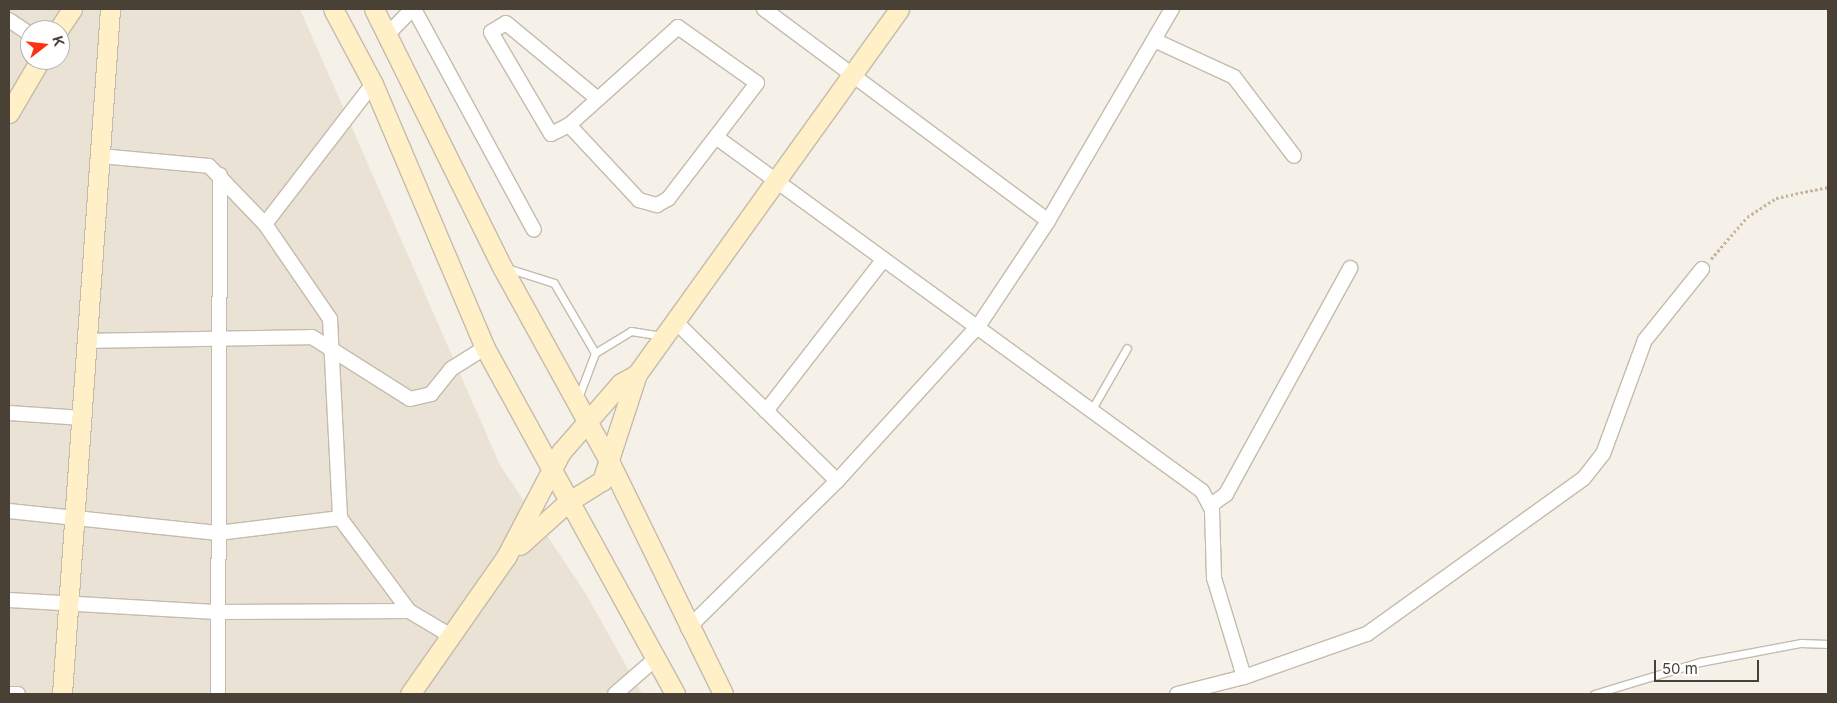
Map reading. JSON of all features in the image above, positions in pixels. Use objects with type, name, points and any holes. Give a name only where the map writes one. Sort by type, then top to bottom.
[{"type":"main road","points":[[65,20],[72,9]]},
{"type":"main road","points":[[62,694],[70,606],[110,9]]},
{"type":"main road","points":[[333,9],[373,84],[485,348],[654,660],[675,694]]},
{"type":"main road","points":[[374,9],[502,267],[610,463],[688,628],[724,694]]},
{"type":"main road","points":[[506,557],[568,502],[596,488],[610,463],[637,374],[899,9]]},
{"type":"main road","points":[[9,113],[34,70]]},
{"type":"main road","points":[[410,694],[506,557],[552,471],[560,452],[621,383],[637,374]]},
{"type":"street","points":[[387,35],[413,9],[534,230]]},
{"type":"street","points":[[764,9],[1048,221]]},
{"type":"street","points":[[688,628],[837,480],[979,325],[1048,221],[1172,9]]},
{"type":"street","points":[[9,20],[20,27]]},
{"type":"street","points":[[569,125],[639,200],[650,205],[668,199],[757,84],[678,27],[598,99],[569,125],[551,134],[491,32],[506,23],[598,99]]},
{"type":"street","points":[[1154,40],[1234,77],[1294,156]]},
{"type":"street","points":[[266,224],[373,84]]},
{"type":"street","points":[[716,137],[773,183],[979,325],[1202,491],[1211,505],[1214,578],[1244,677]]},
{"type":"street","points":[[100,156],[209,166],[220,175],[266,224],[330,319],[334,352],[340,518],[409,611],[451,636]]},
{"type":"street","points":[[218,694],[220,612],[218,532],[222,338],[220,175]]},
{"type":"street","points":[[766,411],[884,259]]},
{"type":"street","points":[[1211,505],[1226,494],[1350,268]]},
{"type":"street","points":[[1178,694],[1244,677],[1367,634],[1584,478],[1603,454],[1645,340],[1702,269]]},
{"type":"street","points":[[670,329],[766,411],[837,480]]},
{"type":"street","points":[[88,341],[312,337],[410,399],[431,394],[450,369],[485,348]]},
{"type":"street","points":[[9,413],[83,418]]},
{"type":"street","points":[[9,512],[75,516],[218,532],[340,518]]},
{"type":"street","points":[[9,600],[70,606],[220,612],[409,611]]},
{"type":"street","points":[[615,694],[654,660]]},
{"type":"street","points":[[9,694],[18,694]]},
{"type":"lane","points":[[502,267],[554,283],[596,353]]},
{"type":"lane","points":[[577,401],[596,353],[631,331],[670,329]]},
{"type":"lane","points":[[1092,409],[1127,348]]},
{"type":"lane","points":[[1594,694],[1700,662],[1801,644],[1828,644]]},
{"type":"path","points":[[1702,269],[1747,217],[1776,198],[1828,186]]},
{"type":"shaded area","points":[[9,9],[300,9],[500,465],[586,594],[642,694],[9,694]]}]
